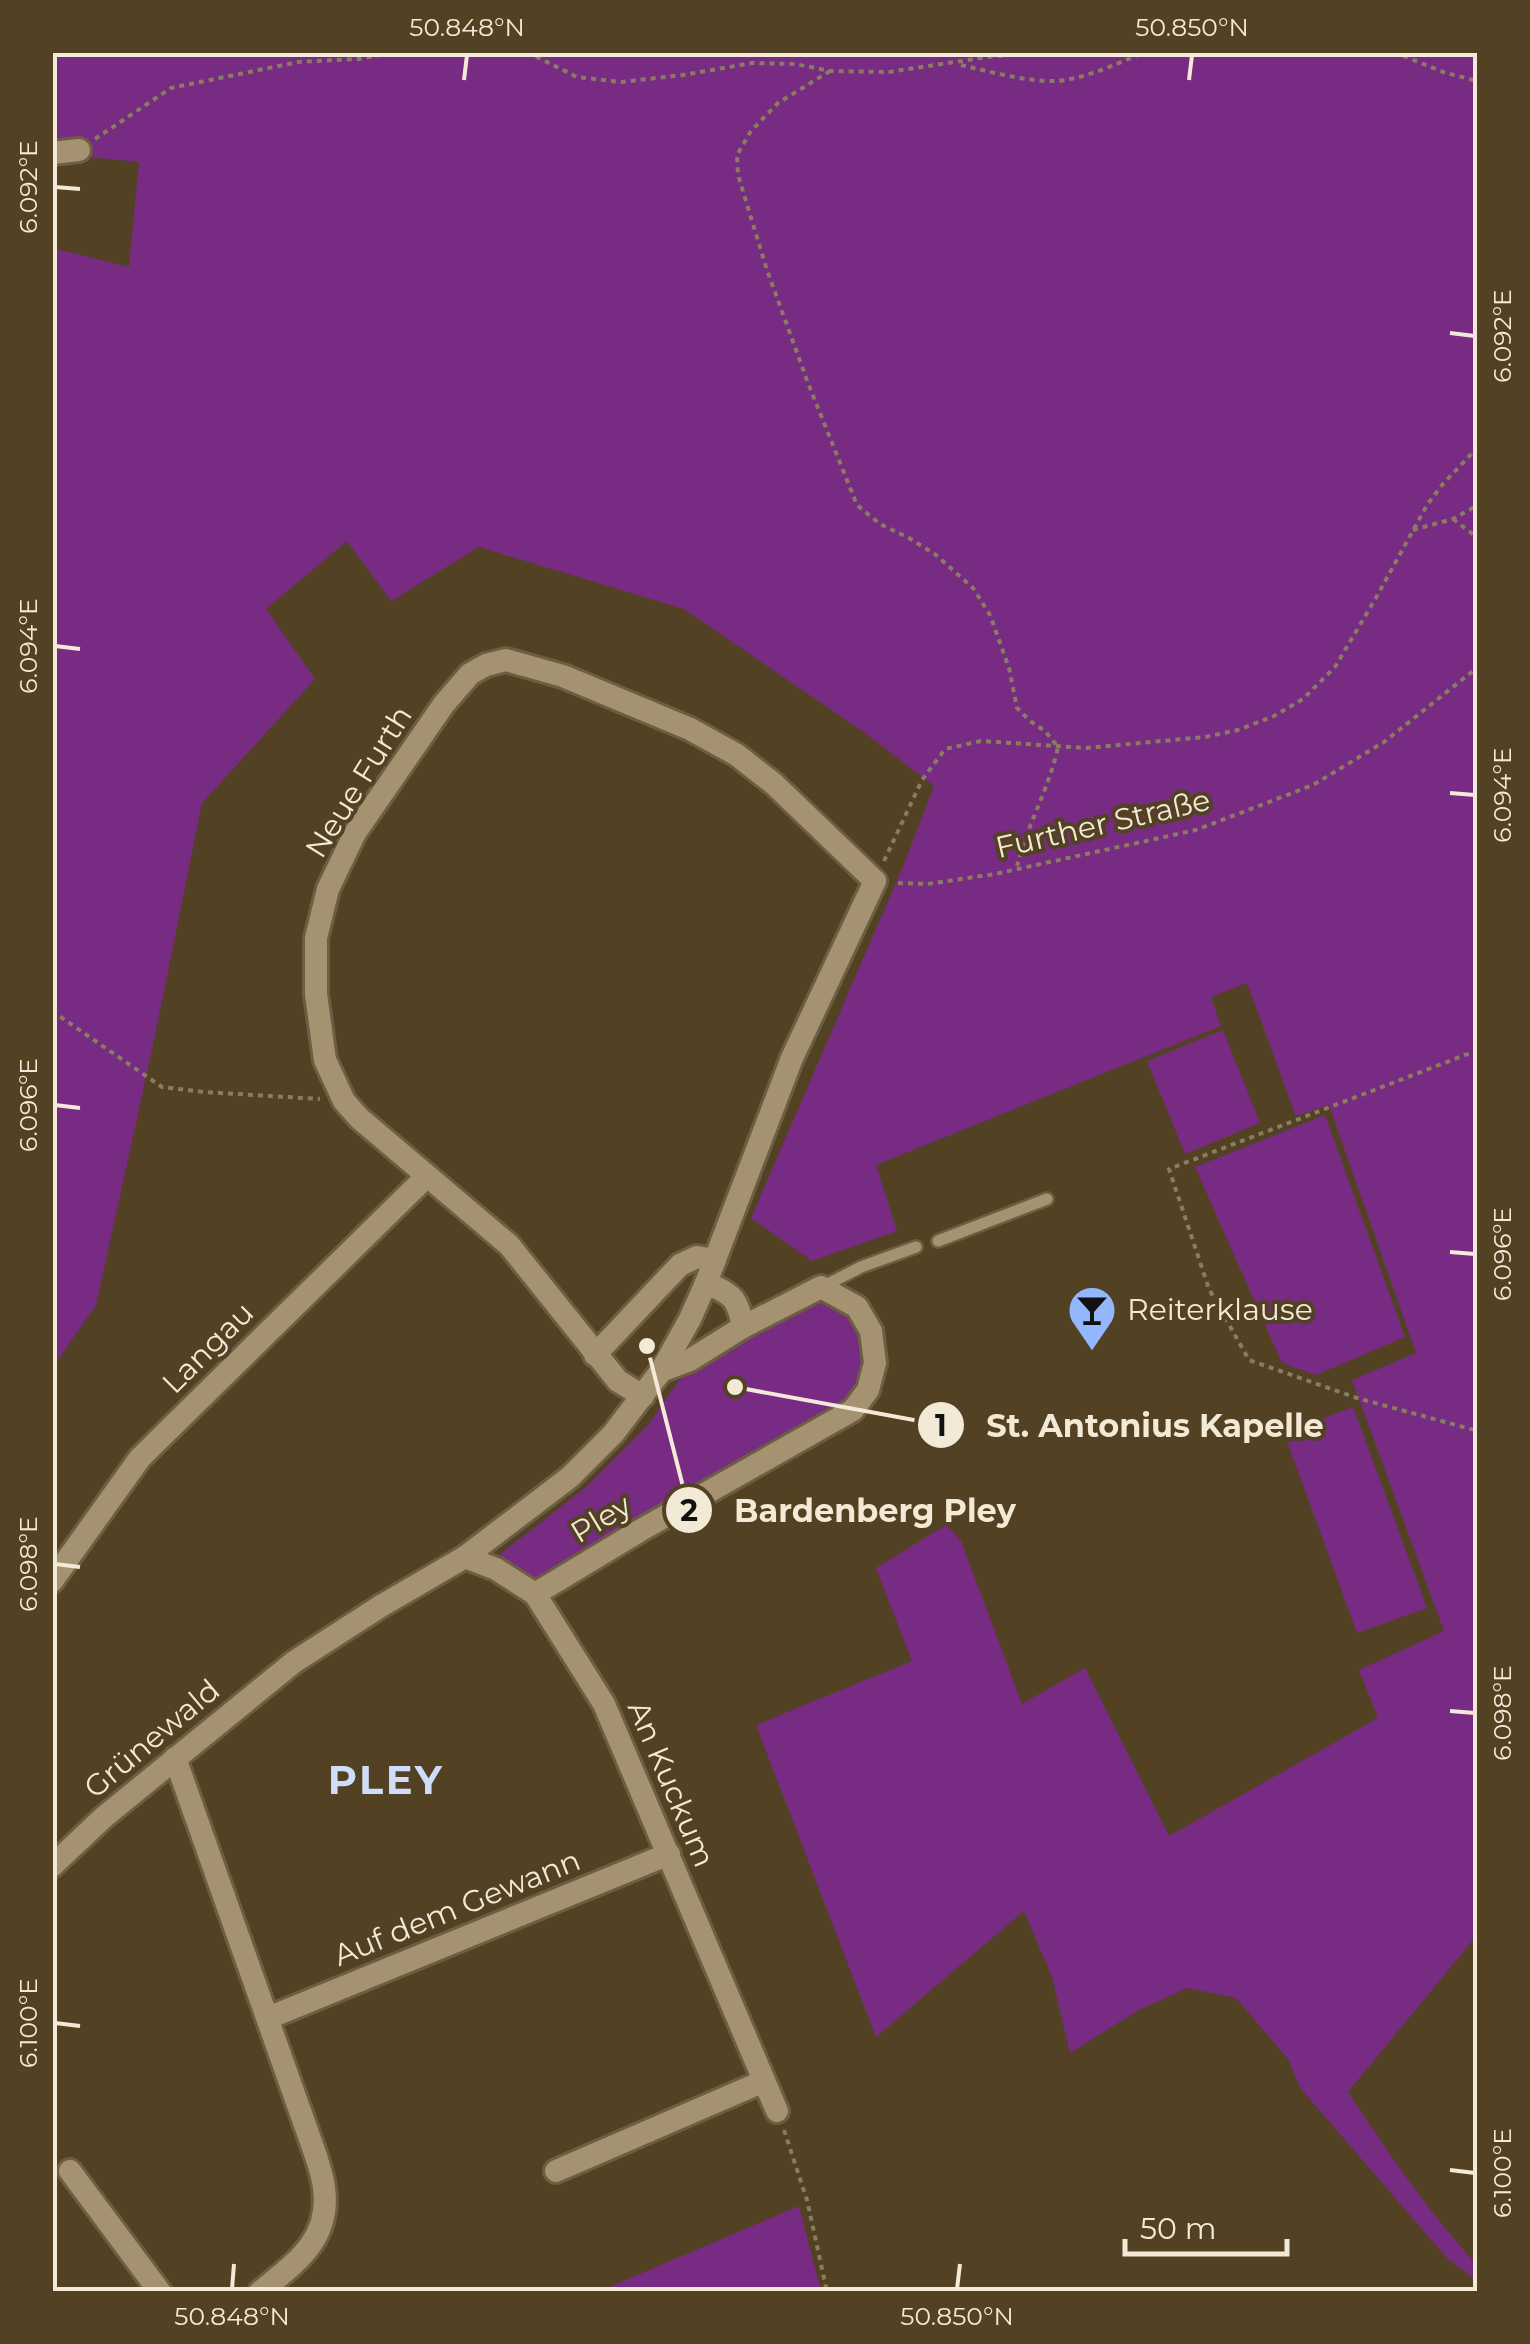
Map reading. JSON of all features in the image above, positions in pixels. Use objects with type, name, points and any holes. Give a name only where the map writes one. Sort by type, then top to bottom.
[{"type":"street","points":[[52,153],[79,150]]},
{"type":"street","name":"Neue Furth","points":[[642,1396],[618,1382],[509,1244],[359,1118],[344,1100],[326,1060],[316,994],[316,938],[328,889],[356,833],[444,704],[470,674],[486,664],[506,660],[563,676],[690,729],[738,755],[774,784],[875,881]]},
{"type":"street","name":"Pley","points":[[247,1699],[294,1662],[465,1557],[570,1477],[613,1434],[661,1371],[690,1319],[792,1058],[875,881]]},
{"type":"street","name":"Langau","points":[[52,1582],[140,1458],[428,1176]]},
{"type":"street","points":[[595,1355],[680,1264],[697,1257],[715,1260]]},
{"type":"street","points":[[706,1282],[724,1290],[738,1304],[743,1327]]},
{"type":"street","name":"Pley","points":[[535,1594],[853,1410],[868,1390],[875,1363],[871,1331],[857,1307],[821,1287],[743,1327],[690,1360],[661,1371]]},
{"type":"street","name":"An Kuckum","points":[[465,1557],[496,1569],[535,1594],[604,1704],[777,2111]]},
{"type":"street","name":"Grünewald","points":[[52,1866],[104,1817],[247,1699]]},
{"type":"street","points":[[175,1758],[325,2190],[323,2215],[307,2253],[260,2292]]},
{"type":"street","name":"Auf dem Gewann","points":[[268,2018],[669,1854]]},
{"type":"street","points":[[556,2171],[764,2081]]},
{"type":"street","points":[[70,2171],[160,2292]]},
{"type":"lane","points":[[938,1240],[1047,1200]]},
{"type":"lane","points":[[821,1287],[916,1247]]},
{"type":"path","points":[[79,150],[170,88],[298,62],[359,59],[396,52]]},
{"type":"path","points":[[527,52],[578,77],[621,82],[752,62],[830,71],[889,72],[1046,52]]},
{"type":"path","points":[[956,64],[1058,82],[1115,66],[1144,52]]},
{"type":"path","points":[[1394,52],[1473,80],[1478,88]]},
{"type":"path","points":[[830,71],[778,103],[751,131],[738,155],[738,175],[767,270],[857,505],[880,524],[936,555],[973,588],[990,616],[1009,668],[1017,708],[1045,731],[1058,748]]},
{"type":"path","points":[[875,881],[922,780],[945,749],[981,741],[1086,748],[1205,737],[1238,730],[1303,700],[1335,667],[1427,504],[1478,447]]},
{"type":"path","points":[[1414,530],[1454,518],[1478,505]]},
{"type":"path","points":[[1454,518],[1478,538]]},
{"type":"path","name":"Further Straße","points":[[875,881],[927,884],[995,874],[1196,830],[1313,785],[1384,742],[1478,666]]},
{"type":"path","points":[[1016,868],[1024,836],[1053,770],[1058,748]]},
{"type":"path","points":[[52,1012],[162,1087],[344,1100]]},
{"type":"path","points":[[1478,1050],[1170,1169],[1209,1289],[1249,1360],[1358,1398],[1478,1432]]},
{"type":"path","points":[[777,2111],[799,2173],[826,2292]]},
{"type":"shaded area","points":[[53,53],[1477,53],[1477,1935],[1348,2092],[1425,2203],[1477,2265],[1477,2281],[1447,2258],[1301,2089],[1288,2059],[1236,1998],[1187,1988],[1139,2010],[1070,2053],[1052,1977],[1024,1911],[876,2037],[756,1725],[912,1661],[876,1568],[946,1525],[961,1541],[1022,1704],[1085,1668],[1169,1836],[1378,1718],[1359,1670],[1444,1631],[1352,1380],[1416,1353],[1329,1105],[1296,1116],[1247,983],[1211,997],[1221,1026],[876,1165],[897,1231],[812,1261],[751,1218],[934,786],[865,733],[684,609],[479,547],[391,601],[347,541],[266,609],[315,679],[202,803],[96,1305],[53,1367],[53,248],[129,267],[139,162],[89,157],[53,161]]},
{"type":"shaded area","points":[[1223,1030],[1260,1123],[1185,1154],[1147,1061]]},
{"type":"shaded area","points":[[1325,1115],[1405,1337],[1316,1375],[1282,1363],[1195,1167]]},
{"type":"shaded area","points":[[811,1302],[845,1312],[865,1341],[864,1376],[843,1405],[545,1579],[519,1573],[499,1555],[585,1488],[647,1426],[681,1378]]},
{"type":"shaded area","points":[[1353,1407],[1427,1608],[1357,1633],[1284,1433]]},
{"type":"shaded area","points":[[799,2206],[821,2291],[600,2291]]},
{"type":"place","name":"Bardenberg Pley","points":[[647,1346]]},
{"type":"place","name":"Reiterklause","points":[[1092,1352]]},
{"type":"place","name":"St. Antonius Kapelle","points":[[735,1387]]},
{"type":"district","name":"PLEY","points":[[386,1780]]}]
